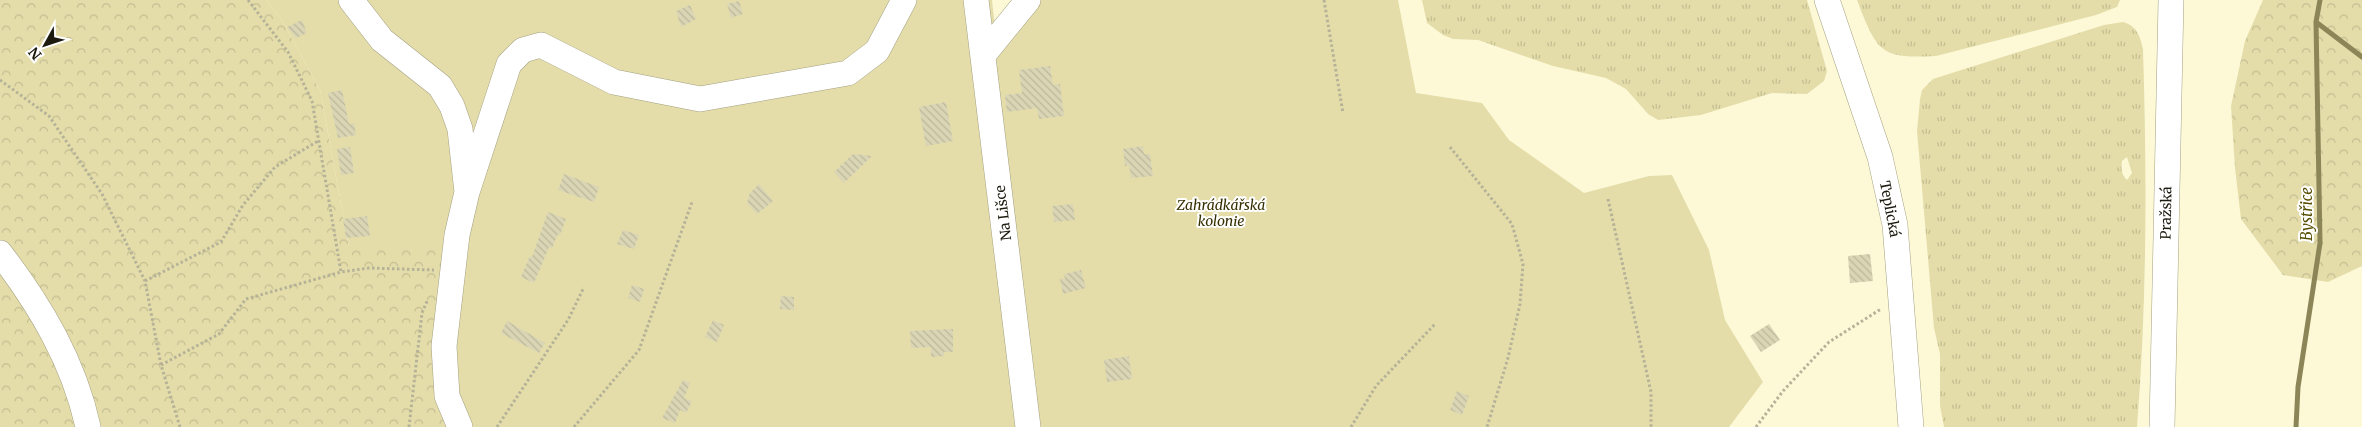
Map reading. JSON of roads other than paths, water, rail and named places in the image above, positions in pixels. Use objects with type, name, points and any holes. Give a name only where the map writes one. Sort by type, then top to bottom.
[{"type":"street","points":[[351,0],[382,40],[440,86],[452,106],[460,129],[467,192]]},
{"type":"street","points":[[460,427],[447,396],[444,346],[457,235],[467,192],[509,64],[523,50],[541,45],[614,82],[700,99],[848,73],[877,51],[904,0]]},
{"type":"street","name":"Na Lišce","points":[[976,0],[1028,427]]},
{"type":"street","points":[[984,54],[1028,0]]},
{"type":"street","name":"Teplická","points":[[1827,0],[1880,157],[1895,225],[1912,427]]},
{"type":"street","name":"Pražská","points":[[2162,427],[2171,0]]},
{"type":"street","points":[[0,253],[21,280],[52,329],[81,395],[88,427]]},
{"type":"waterway","name":"Bystřice","points":[[2296,427],[2298,387],[2320,243],[2316,22],[2320,0]]},
{"type":"waterway","points":[[2316,22],[2362,57]]},
{"type":"park label","name":"Zahrádkářská kolonie","points":[[1221,214]]}]
